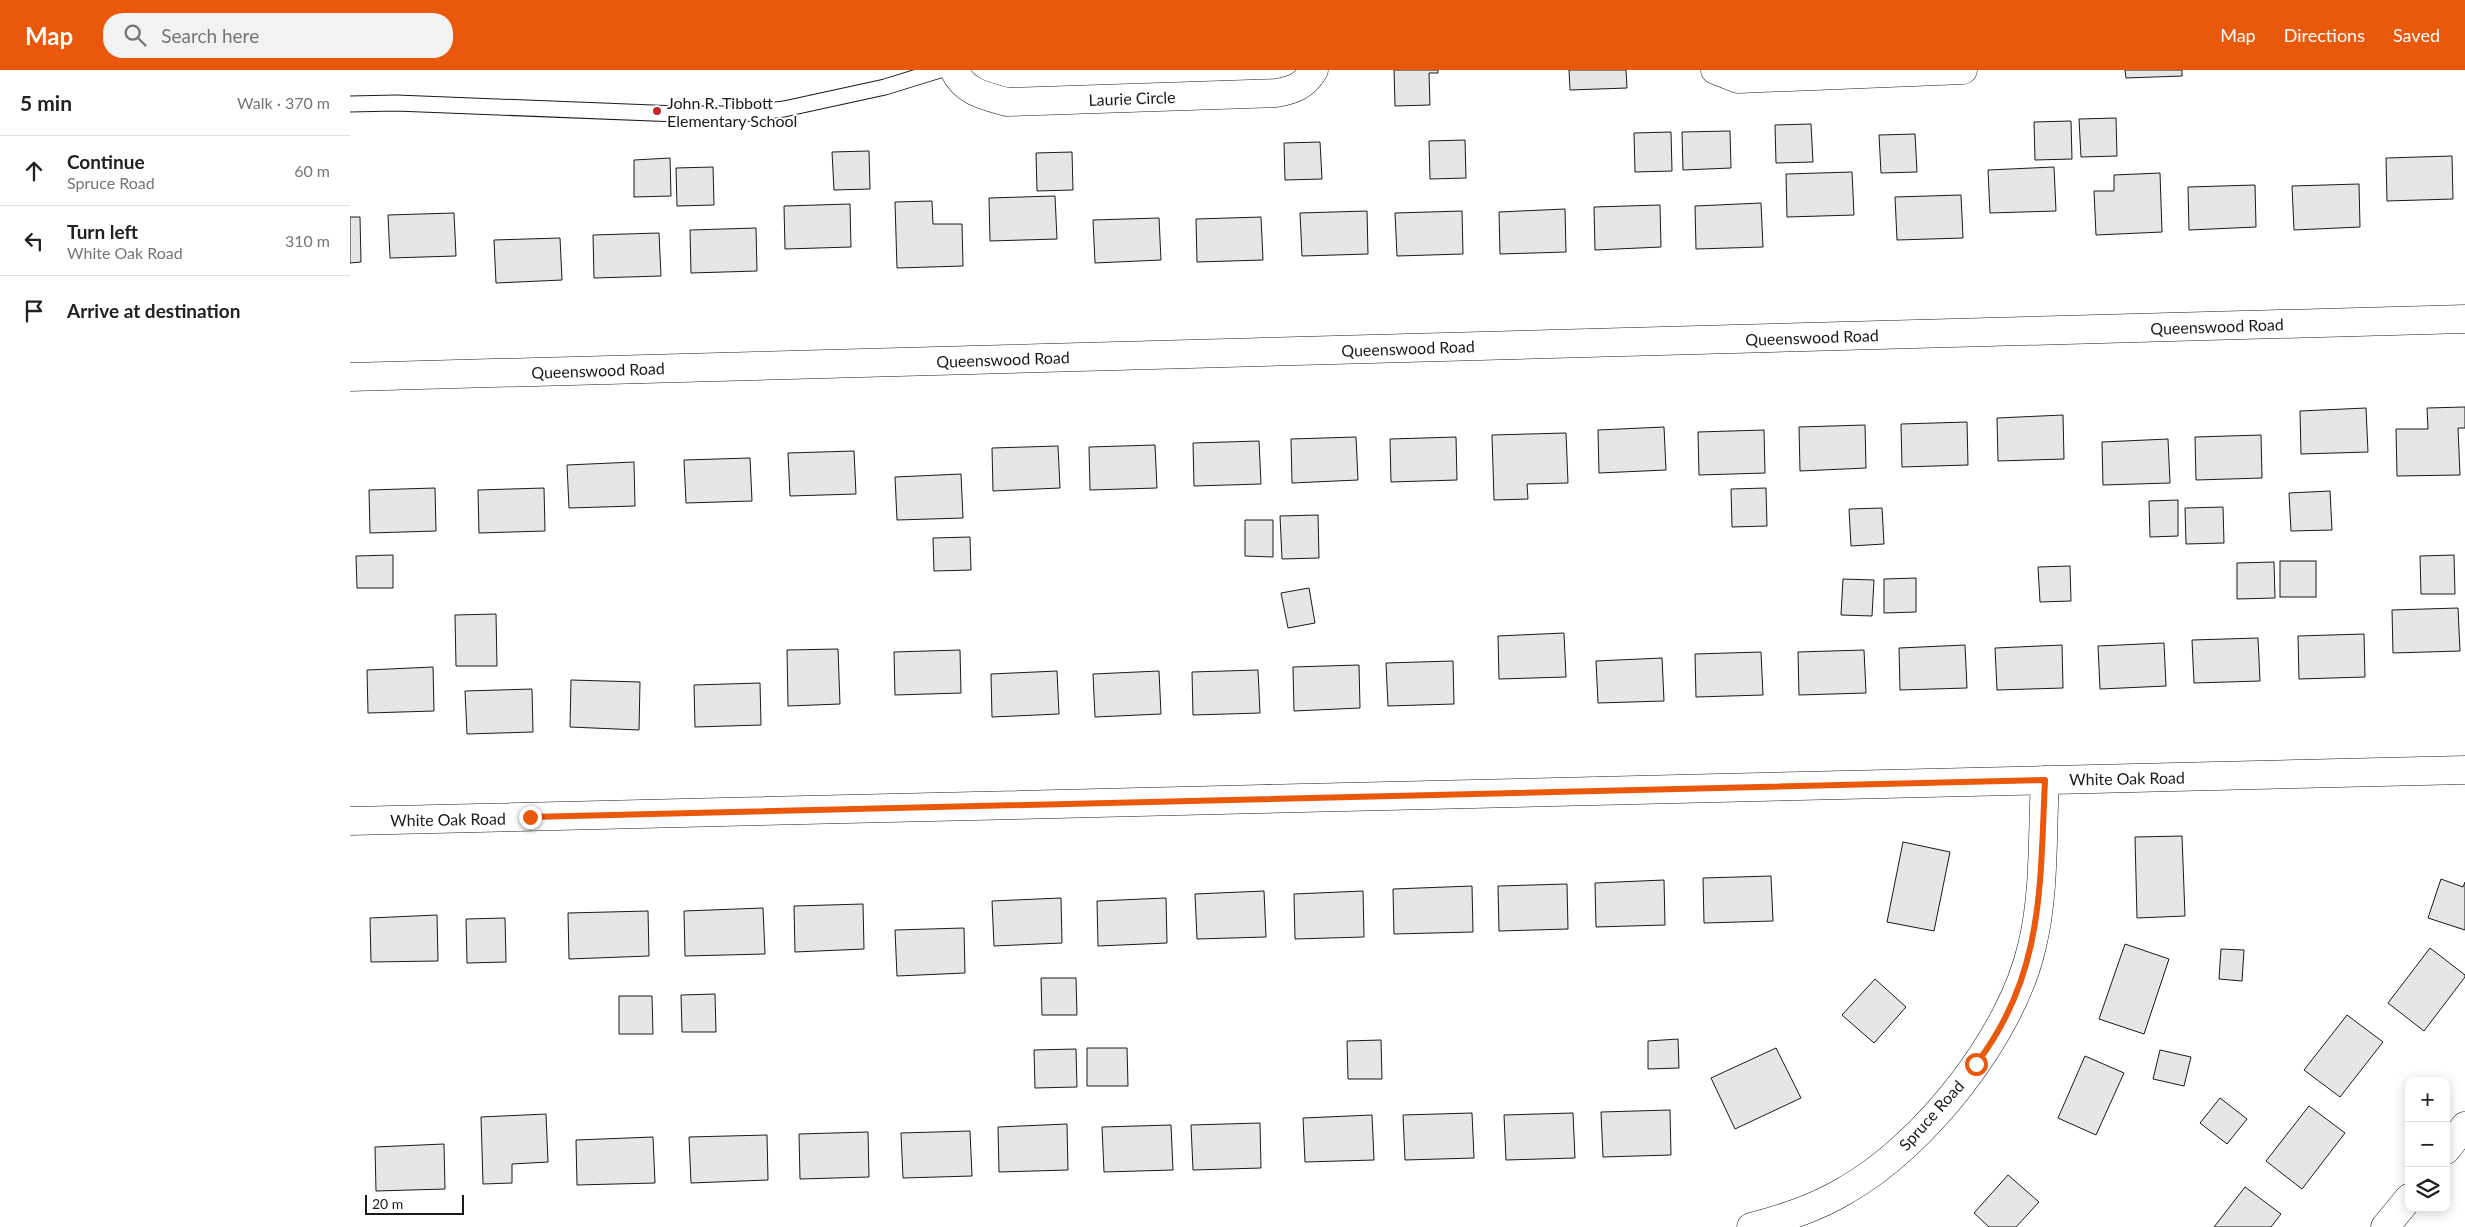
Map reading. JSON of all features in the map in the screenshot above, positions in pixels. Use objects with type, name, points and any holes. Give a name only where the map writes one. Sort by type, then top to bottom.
[{"type":"street","name":"Laurie Circle","points":[[954,70],[962,85],[979,95],[1007,102],[1276,92],[1295,90],[1307,80],[1314,70]]},
{"type":"street","points":[[1716,70],[1738,79],[1964,70]]},
{"type":"street","name":"Queenswood Road","points":[[350,377],[2465,319]]},
{"type":"street","name":"White Oak Road","points":[[350,821],[2465,770]]},
{"type":"street","name":"Spruce Road","points":[[1751,1227],[1796,1215],[1847,1190],[1900,1152],[1946,1102],[1986,1052],[2018,992],[2033,946],[2040,890],[2045,780]]},
{"type":"street","points":[[2450,1145],[2465,1126]]},
{"type":"street","points":[[2386,1227],[2405,1203]]},
{"type":"lane","points":[[350,104],[396,103],[678,114],[742,114],[784,109],[885,87],[940,70]]},
{"type":"building","points":[[1394,70],[1438,70],[1438,73],[1429,73],[1430,105],[1395,106]]},
{"type":"building","points":[[1569,70],[1626,70],[1627,88],[1570,90]]},
{"type":"building","points":[[2125,70],[2182,70],[2182,76],[2126,78]]},
{"type":"building","points":[[2116,118],[2117,156],[2081,157],[2079,119]]},
{"type":"building","points":[[2071,121],[2072,159],[2035,160],[2034,122]]},
{"type":"building","points":[[1811,124],[1813,162],[1776,163],[1775,125]]},
{"type":"building","points":[[1730,131],[1731,168],[1683,170],[1682,132]]},
{"type":"building","points":[[1671,132],[1672,171],[1635,172],[1634,133]]},
{"type":"building","points":[[1915,134],[1917,172],[1881,173],[1879,135]]},
{"type":"building","points":[[1465,140],[1466,178],[1430,179],[1429,141]]},
{"type":"building","points":[[1320,142],[1322,179],[1285,180],[1284,143]]},
{"type":"building","points":[[869,151],[870,189],[834,190],[832,152]]},
{"type":"building","points":[[1072,152],[1073,190],[1037,191],[1036,153]]},
{"type":"building","points":[[2452,156],[2453,199],[2387,201],[2386,158]]},
{"type":"building","points":[[670,158],[671,196],[634,197],[634,160]]},
{"type":"building","points":[[713,167],[714,205],[677,206],[676,168]]},
{"type":"building","points":[[2054,167],[2056,211],[1990,213],[1988,170]]},
{"type":"building","points":[[1852,172],[1854,215],[1787,217],[1786,174]]},
{"type":"building","points":[[2160,173],[2162,232],[2096,235],[2094,191],[2114,191],[2114,175]]},
{"type":"building","points":[[2359,184],[2360,227],[2294,230],[2292,186]]},
{"type":"building","points":[[2255,185],[2256,227],[2189,230],[2188,187]]},
{"type":"building","points":[[1961,195],[1963,238],[1897,240],[1895,197]]},
{"type":"building","points":[[1055,196],[1057,239],[990,241],[989,198]]},
{"type":"building","points":[[932,201],[933,224],[962,224],[963,266],[897,268],[895,202]]},
{"type":"building","points":[[1761,203],[1763,247],[1696,249],[1695,206]]},
{"type":"building","points":[[850,204],[851,247],[785,249],[784,206]]},
{"type":"building","points":[[1660,205],[1661,247],[1595,250],[1594,207]]},
{"type":"building","points":[[1565,209],[1566,252],[1500,254],[1499,212]]},
{"type":"building","points":[[1367,211],[1368,254],[1302,256],[1300,213]]},
{"type":"building","points":[[1462,211],[1463,254],[1397,256],[1395,213]]},
{"type":"building","points":[[454,213],[456,256],[390,258],[388,215]]},
{"type":"building","points":[[350,217],[360,217],[361,262],[350,263]]},
{"type":"building","points":[[1261,217],[1263,260],[1197,262],[1196,219]]},
{"type":"building","points":[[1159,218],[1161,260],[1095,263],[1093,220]]},
{"type":"building","points":[[756,228],[757,271],[691,273],[690,230]]},
{"type":"building","points":[[659,233],[661,276],[594,278],[593,235]]},
{"type":"building","points":[[560,238],[562,280],[496,283],[494,240]]},
{"type":"building","points":[[2465,407],[2465,428],[2458,428],[2460,475],[2397,476],[2396,429],[2428,429],[2427,408]]},
{"type":"building","points":[[2366,408],[2368,452],[2301,454],[2300,411]]},
{"type":"building","points":[[2063,415],[2064,459],[1998,461],[1997,418]]},
{"type":"building","points":[[1967,422],[1968,465],[1902,467],[1901,424]]},
{"type":"building","points":[[1865,425],[1866,468],[1800,471],[1799,427]]},
{"type":"building","points":[[1664,427],[1666,470],[1599,473],[1598,430]]},
{"type":"building","points":[[1764,430],[1765,473],[1699,475],[1698,432]]},
{"type":"building","points":[[1566,433],[1568,483],[1527,484],[1528,499],[1494,500],[1492,435]]},
{"type":"building","points":[[2261,435],[2262,478],[2196,480],[2195,437]]},
{"type":"building","points":[[1356,437],[1358,480],[1292,483],[1291,439]]},
{"type":"building","points":[[1456,437],[1457,480],[1391,482],[1390,439]]},
{"type":"building","points":[[2168,439],[2170,483],[2103,485],[2102,442]]},
{"type":"building","points":[[1259,441],[1261,484],[1194,486],[1193,443]]},
{"type":"building","points":[[1155,445],[1157,488],[1090,490],[1089,447]]},
{"type":"building","points":[[1058,446],[1060,488],[993,491],[992,448]]},
{"type":"building","points":[[854,451],[856,494],[790,496],[788,453]]},
{"type":"building","points":[[750,458],[752,501],[686,503],[684,460]]},
{"type":"building","points":[[634,462],[635,506],[569,508],[567,465]]},
{"type":"building","points":[[961,474],[963,518],[897,520],[895,477]]},
{"type":"building","points":[[435,488],[436,531],[370,533],[369,490]]},
{"type":"building","points":[[544,488],[545,531],[479,533],[478,490]]},
{"type":"building","points":[[1766,488],[1767,526],[1732,527],[1731,489]]},
{"type":"building","points":[[2330,491],[2332,530],[2291,531],[2289,493]]},
{"type":"building","points":[[2178,500],[2178,536],[2150,537],[2149,501]]},
{"type":"building","points":[[2223,507],[2224,543],[2186,544],[2185,508]]},
{"type":"building","points":[[1882,508],[1884,544],[1851,546],[1849,509]]},
{"type":"building","points":[[1318,515],[1319,558],[1282,559],[1280,516]]},
{"type":"building","points":[[1245,520],[1273,520],[1273,557],[1245,556]]},
{"type":"building","points":[[970,537],[971,570],[934,571],[933,538]]},
{"type":"building","points":[[393,555],[393,588],[357,588],[356,556]]},
{"type":"building","points":[[2454,555],[2455,594],[2421,594],[2420,556]]},
{"type":"building","points":[[2280,561],[2316,561],[2316,597],[2280,597]]},
{"type":"building","points":[[2274,562],[2275,598],[2237,599],[2237,563]]},
{"type":"building","points":[[2070,566],[2071,601],[2040,602],[2038,567]]},
{"type":"building","points":[[1916,578],[1916,612],[1884,613],[1884,579]]},
{"type":"building","points":[[1843,579],[1874,580],[1872,616],[1841,615]]},
{"type":"building","points":[[1309,588],[1315,623],[1288,628],[1281,593]]},
{"type":"building","points":[[2458,608],[2460,651],[2393,653],[2392,610]]},
{"type":"building","points":[[496,614],[497,666],[456,666],[455,615]]},
{"type":"building","points":[[1564,633],[1566,677],[1499,679],[1498,636]]},
{"type":"building","points":[[2364,634],[2365,677],[2299,679],[2298,636]]},
{"type":"building","points":[[2258,638],[2260,681],[2194,683],[2192,640]]},
{"type":"building","points":[[2164,643],[2166,686],[2100,689],[2098,646]]},
{"type":"building","points":[[1965,645],[1967,688],[1900,690],[1899,648]]},
{"type":"building","points":[[2062,645],[2063,688],[1997,690],[1995,648]]},
{"type":"building","points":[[838,649],[840,704],[788,706],[787,650]]},
{"type":"building","points":[[960,650],[961,693],[895,695],[894,652]]},
{"type":"building","points":[[1864,650],[1866,693],[1799,695],[1798,652]]},
{"type":"building","points":[[1761,652],[1763,695],[1696,697],[1695,654]]},
{"type":"building","points":[[1662,658],[1664,701],[1598,703],[1596,661]]},
{"type":"building","points":[[1453,661],[1454,704],[1388,706],[1386,663]]},
{"type":"building","points":[[1359,665],[1360,708],[1294,711],[1293,667]]},
{"type":"building","points":[[433,667],[434,711],[368,713],[367,670]]},
{"type":"building","points":[[1258,670],[1260,713],[1193,715],[1192,672]]},
{"type":"building","points":[[1057,671],[1059,714],[992,717],[991,674]]},
{"type":"building","points":[[1159,671],[1161,714],[1095,717],[1093,674]]},
{"type":"building","points":[[571,680],[640,682],[639,730],[570,727]]},
{"type":"building","points":[[760,683],[761,725],[695,727],[694,685]]},
{"type":"building","points":[[532,689],[533,732],[467,734],[465,691]]},
{"type":"building","points":[[2182,836],[2185,916],[2137,918],[2135,837]]},
{"type":"building","points":[[1903,842],[1950,852],[1934,931],[1887,922]]},
{"type":"building","points":[[1771,876],[1773,921],[1704,923],[1703,878]]},
{"type":"building","points":[[2441,879],[2463,887],[2465,882],[2465,930],[2428,918]]},
{"type":"building","points":[[1664,880],[1665,925],[1596,927],[1595,883]]},
{"type":"building","points":[[1567,884],[1568,929],[1499,931],[1498,886]]},
{"type":"building","points":[[1472,886],[1473,932],[1394,934],[1393,889]]},
{"type":"building","points":[[1264,891],[1266,937],[1197,939],[1195,894]]},
{"type":"building","points":[[1363,891],[1364,937],[1295,939],[1294,894]]},
{"type":"building","points":[[1061,898],[1062,943],[994,946],[992,901]]},
{"type":"building","points":[[1166,898],[1167,943],[1098,946],[1097,901]]},
{"type":"building","points":[[863,904],[864,949],[795,952],[794,906]]},
{"type":"building","points":[[763,908],[765,954],[685,956],[684,911]]},
{"type":"building","points":[[648,911],[649,956],[569,959],[568,913]]},
{"type":"building","points":[[437,915],[438,961],[371,962],[370,918]]},
{"type":"building","points":[[505,918],[506,962],[467,963],[466,919]]},
{"type":"building","points":[[964,928],[965,973],[897,976],[895,930]]},
{"type":"building","points":[[2125,944],[2169,959],[2144,1034],[2099,1019]]},
{"type":"building","points":[[2430,948],[2465,975],[2465,977],[2424,1031],[2388,1003]]},
{"type":"building","points":[[2221,949],[2244,950],[2242,981],[2219,979]]},
{"type":"building","points":[[1041,978],[1076,978],[1077,1015],[1042,1015]]},
{"type":"building","points":[[1875,979],[1906,1007],[1874,1043],[1842,1015]]},
{"type":"building","points":[[715,994],[716,1032],[682,1032],[681,995]]},
{"type":"building","points":[[619,996],[652,996],[653,1034],[619,1034]]},
{"type":"building","points":[[2347,1015],[2383,1042],[2340,1097],[2304,1070]]},
{"type":"building","points":[[1678,1039],[1679,1068],[1648,1069],[1648,1041]]},
{"type":"building","points":[[1381,1040],[1382,1079],[1348,1079],[1347,1041]]},
{"type":"building","points":[[1087,1048],[1127,1048],[1128,1086],[1087,1086]]},
{"type":"building","points":[[1776,1048],[1801,1098],[1735,1129],[1711,1078]]},
{"type":"building","points":[[1076,1049],[1077,1087],[1035,1088],[1034,1050]]},
{"type":"building","points":[[2160,1050],[2191,1057],[2184,1086],[2153,1079]]},
{"type":"building","points":[[2085,1056],[2124,1073],[2096,1135],[2058,1118]]},
{"type":"building","points":[[2220,1098],[2247,1119],[2227,1144],[2200,1123]]},
{"type":"building","points":[[2309,1106],[2345,1133],[2302,1189],[2266,1161]]},
{"type":"building","points":[[1670,1110],[1671,1155],[1603,1157],[1601,1112]]},
{"type":"building","points":[[1472,1113],[1474,1158],[1405,1160],[1403,1115]]},
{"type":"building","points":[[1573,1113],[1575,1158],[1506,1160],[1504,1115]]},
{"type":"building","points":[[546,1114],[548,1162],[512,1164],[512,1183],[483,1184],[481,1117]]},
{"type":"building","points":[[1372,1115],[1374,1160],[1305,1162],[1303,1118]]},
{"type":"building","points":[[1260,1123],[1261,1168],[1193,1170],[1191,1125]]},
{"type":"building","points":[[1067,1124],[1068,1170],[999,1172],[998,1127]]},
{"type":"building","points":[[1171,1125],[1173,1170],[1104,1172],[1102,1127]]},
{"type":"building","points":[[970,1131],[972,1176],[903,1178],[901,1133]]},
{"type":"building","points":[[868,1132],[869,1177],[800,1179],[799,1134]]},
{"type":"building","points":[[767,1135],[768,1180],[691,1183],[689,1137]]},
{"type":"building","points":[[653,1137],[655,1183],[577,1185],[576,1140]]},
{"type":"building","points":[[444,1144],[445,1189],[376,1191],[375,1147]]},
{"type":"building","points":[[2008,1175],[2039,1202],[2016,1227],[1989,1227],[1974,1213]]},
{"type":"building","points":[[2245,1187],[2281,1214],[2271,1227],[2214,1227]]},
{"type":"place","name":"John R. Tibbott Elementary School","points":[[657,111]]},
{"type":"route","points":[[530,817],[2045,780],[2040,890],[2033,946],[2018,992],[1986,1052],[1976,1064]]}]
